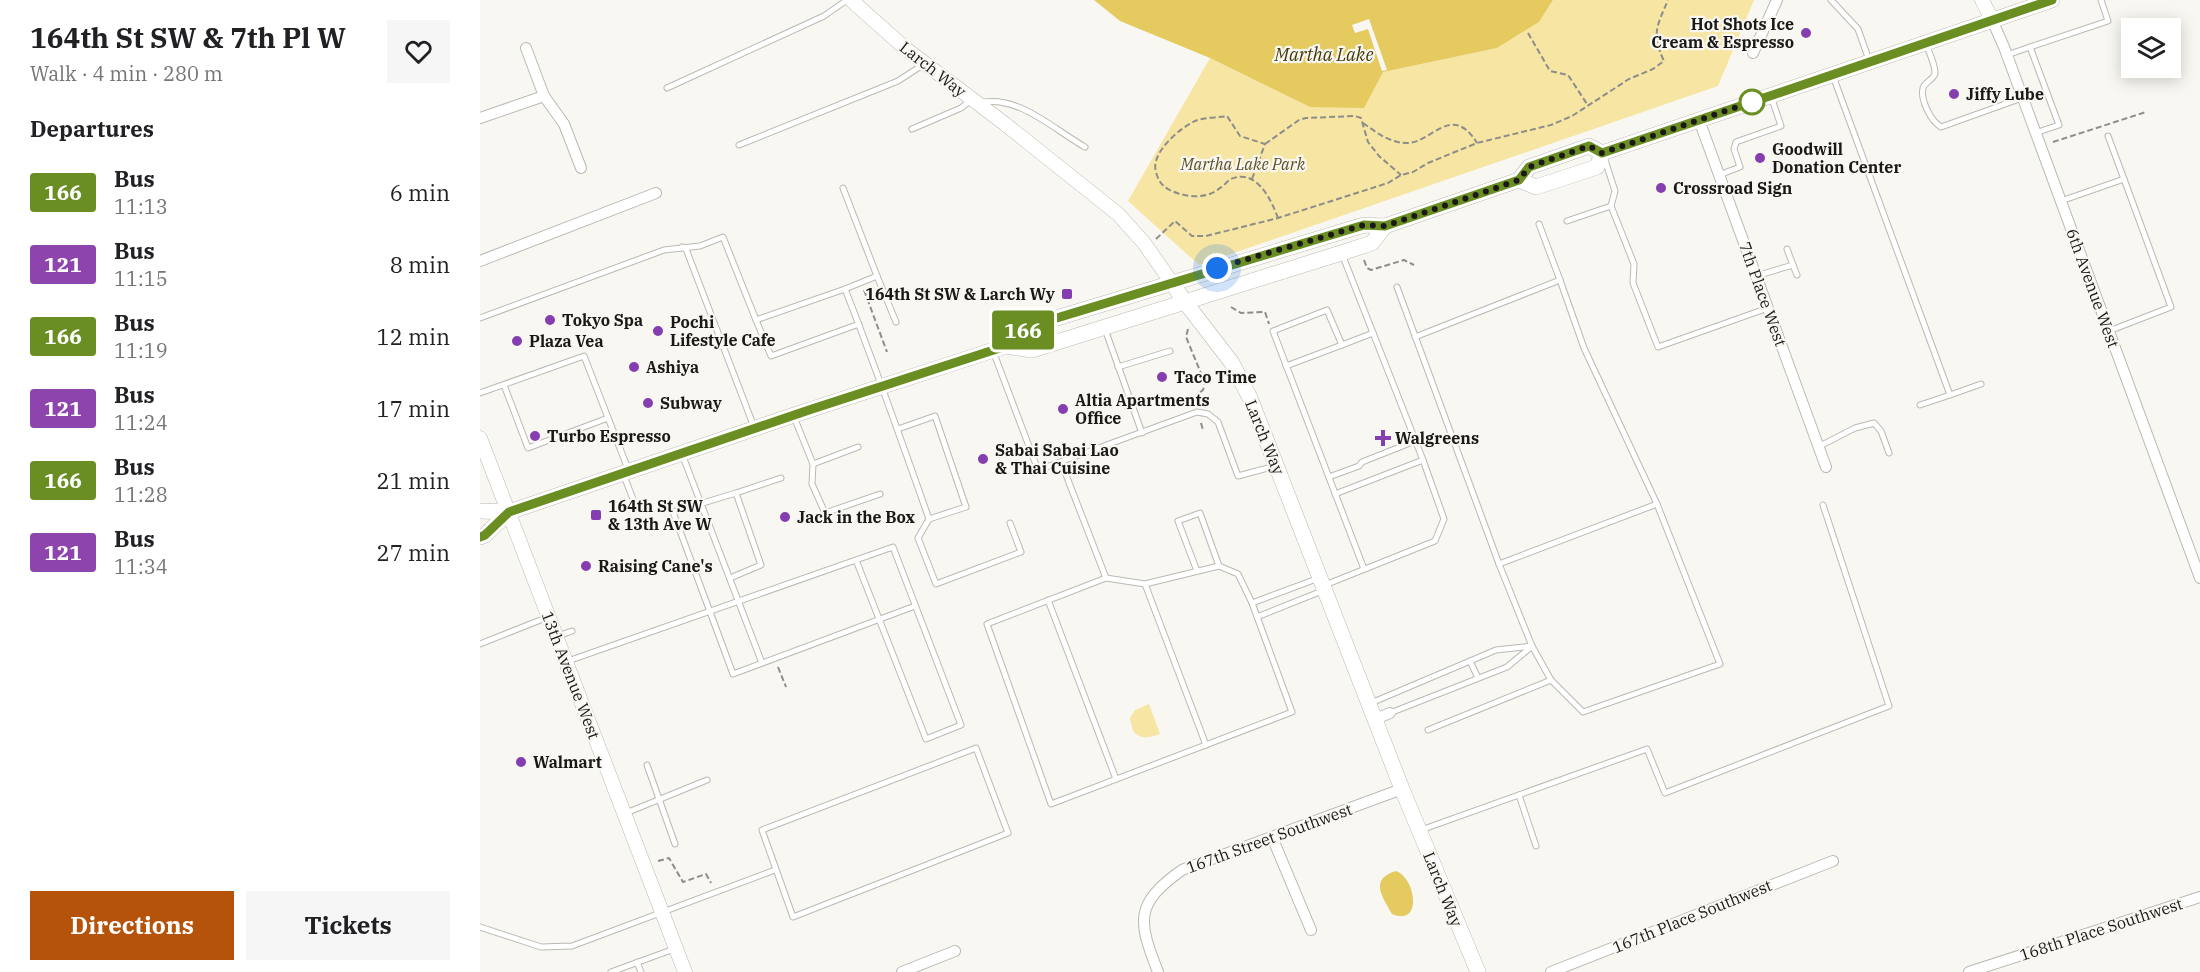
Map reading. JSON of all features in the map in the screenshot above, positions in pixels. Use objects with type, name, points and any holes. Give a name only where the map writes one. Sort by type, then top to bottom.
[{"type":"main road","points":[[999,349],[1027,327],[1364,225],[1385,226],[1519,180],[1529,167],[1589,146],[1602,153],[2052,0]]},
{"type":"main road","points":[[1519,180],[1536,187],[1596,167],[1602,153]]},
{"type":"main road","points":[[480,511],[509,512],[794,415],[999,349],[1032,350],[1104,328],[1372,243],[1385,226]]},
{"type":"main road","name":"Larch Way","points":[[1172,283],[1232,363],[1250,398],[1402,789],[1478,972]]},
{"type":"main road","points":[[480,537],[509,512]]},
{"type":"street","name":"Larch Way","points":[[849,0],[925,63],[1118,214],[1149,249],[1172,283]]},
{"type":"street","points":[[1753,53],[1777,0]]},
{"type":"street","name":"6th Avenue West","points":[[1982,0],[2007,55],[2200,578]]},
{"type":"street","points":[[526,48],[544,96],[564,124],[581,168]]},
{"type":"street","points":[[480,118],[544,96]]},
{"type":"street","name":"7th Place West","points":[[1700,120],[1826,467]]},
{"type":"street","points":[[480,261],[656,193]]},
{"type":"street","name":"13th Avenue West","points":[[480,438],[684,972]]},
{"type":"street","points":[[1375,719],[1390,713]]},
{"type":"street","name":"167th Street Southwest","points":[[1158,972],[1146,941],[1143,921],[1149,902],[1159,886],[1182,870],[1402,789]]},
{"type":"street","points":[[1272,837],[1311,930]]},
{"type":"street","name":"167th Place Southwest","points":[[1551,972],[1833,861]]},
{"type":"street","name":"168th Place Southwest","points":[[1969,972],[2200,897]]},
{"type":"street","points":[[902,972],[954,951]]},
{"type":"lane","points":[[667,88],[824,16],[849,0]]},
{"type":"lane","points":[[1831,0],[1858,29],[1869,62]]},
{"type":"lane","points":[[2007,55],[2109,21],[2101,0]]},
{"type":"lane","points":[[1926,43],[1935,72],[1924,85],[1923,91],[1929,115],[1934,123],[1941,127],[2022,98]]},
{"type":"lane","points":[[2030,47],[2059,125],[2035,133]]},
{"type":"lane","points":[[739,145],[898,81],[925,63]]},
{"type":"lane","points":[[1833,75],[1950,395]]},
{"type":"lane","points":[[1719,175],[1740,167],[1734,148],[1736,142],[1781,126],[1771,96]]},
{"type":"lane","points":[[912,129],[975,101],[987,101],[1013,104],[1085,147]]},
{"type":"lane","points":[[2108,136],[2171,308],[2109,331]]},
{"type":"lane","points":[[1602,153],[1616,191],[1611,206],[1634,264],[1634,283],[1658,347],[1768,308]]},
{"type":"lane","points":[[2061,201],[2124,179]]},
{"type":"lane","points":[[843,188],[896,322]]},
{"type":"lane","points":[[1567,221],[1611,206]]},
{"type":"lane","points":[[1397,287],[1499,564],[1532,646],[1551,680],[1583,712],[1720,664],[1657,504],[1584,348],[1539,224]]},
{"type":"lane","points":[[480,318],[664,250],[700,246],[723,237],[771,356],[859,324]]},
{"type":"lane","points":[[682,247],[686,249],[754,429]]},
{"type":"lane","points":[[1787,249],[1797,275]]},
{"type":"lane","points":[[1252,603],[1323,584],[1435,541],[1444,519],[1416,441],[1341,253]]},
{"type":"lane","points":[[1756,276],[1793,265]]},
{"type":"lane","points":[[756,320],[877,276]]},
{"type":"lane","points":[[1415,337],[1560,280]]},
{"type":"lane","points":[[845,289],[883,386],[929,519]]},
{"type":"lane","points":[[1342,345],[1327,310],[1273,332],[1364,569]]},
{"type":"lane","points":[[1104,328],[1142,433]]},
{"type":"lane","points":[[1286,366],[1373,333]]},
{"type":"lane","points":[[999,349],[1038,470],[1197,412],[1208,414],[1218,422],[1238,476],[1277,466]]},
{"type":"lane","points":[[1118,368],[1170,351]]},
{"type":"lane","points":[[480,393],[584,356],[608,418],[633,499]]},
{"type":"lane","points":[[504,384],[528,448],[608,418]]},
{"type":"lane","points":[[1920,405],[1981,384]]},
{"type":"lane","points":[[794,415],[813,464],[812,484],[825,513],[880,494]]},
{"type":"lane","points":[[898,429],[935,416],[966,507],[929,519],[918,537],[936,584],[1021,552],[1010,523]]},
{"type":"lane","points":[[1818,447],[1855,428],[1874,423],[1881,431],[1889,453]]},
{"type":"lane","points":[[1329,477],[1416,441]]},
{"type":"lane","points":[[813,464],[858,447]]},
{"type":"lane","points":[[682,453],[762,663]]},
{"type":"lane","points":[[1335,494],[1423,460]]},
{"type":"lane","points":[[1061,462],[1106,578]]},
{"type":"lane","points":[[781,478],[673,512],[733,674],[915,606]]},
{"type":"lane","points":[[730,578],[761,565],[736,493]]},
{"type":"lane","points":[[1499,564],[1657,504]]},
{"type":"lane","points":[[1419,830],[1647,749],[1665,793],[1889,706],[1823,505]]},
{"type":"lane","points":[[1197,571],[1178,521],[1200,513],[1220,566]]},
{"type":"lane","points":[[566,661],[892,547],[961,725],[926,739],[856,560]]},
{"type":"lane","points":[[1220,566],[1238,574],[1252,603],[1292,712],[1051,804],[987,624],[1106,578],[1145,584],[1220,566]]},
{"type":"lane","points":[[1145,584],[1206,745]]},
{"type":"lane","points":[[1257,617],[1323,584]]},
{"type":"lane","points":[[1048,600],[1116,779]]},
{"type":"lane","points":[[480,644],[549,616]]},
{"type":"lane","points":[[557,636],[572,631]]},
{"type":"lane","points":[[1370,704],[1497,650],[1532,646]]},
{"type":"lane","points":[[1390,713],[1507,667],[1532,646]]},
{"type":"lane","points":[[1470,661],[1478,678]]},
{"type":"lane","points":[[1428,730],[1551,680]]},
{"type":"lane","points":[[976,748],[1008,833],[793,917],[775,870],[762,830],[976,748]]},
{"type":"lane","points":[[647,765],[675,844]]},
{"type":"lane","points":[[624,814],[708,780]]},
{"type":"lane","points":[[1519,795],[1536,846]]},
{"type":"lane","points":[[480,927],[541,947],[572,946],[775,870]]},
{"type":"lane","points":[[610,972],[675,948]]},
{"type":"lane","points":[[637,962],[641,972]]},
{"type":"path","points":[[1156,239],[1175,221],[1192,236],[1206,237],[1278,218],[1388,183],[1428,163],[1477,144],[1551,125],[1572,116],[1629,79],[1653,69],[1664,61],[1656,46],[1655,30],[1668,0]]},
{"type":"path","points":[[1528,33],[1550,71],[1568,75],[1587,105]]},
{"type":"path","points":[[2053,142],[2146,112]]},
{"type":"path","points":[[1252,179],[1265,144],[1299,120],[1355,116],[1361,118],[1368,142],[1378,156],[1401,175]]},
{"type":"path","points":[[1265,144],[1240,136],[1227,117],[1196,120],[1174,135],[1158,154],[1154,167],[1159,183],[1169,190],[1196,197],[1211,194],[1231,179],[1252,179],[1264,189],[1278,218]]},
{"type":"path","points":[[1363,123],[1393,141],[1407,144],[1421,141],[1439,127],[1451,125],[1462,128],[1472,136],[1477,144]]},
{"type":"path","points":[[1364,260],[1367,268],[1371,270],[1404,260],[1414,265]]},
{"type":"path","points":[[864,290],[887,352]]},
{"type":"path","points":[[1231,307],[1241,313],[1265,312],[1273,332]]},
{"type":"path","points":[[1188,328],[1186,337],[1204,383],[1203,390],[1192,399],[1193,403]]},
{"type":"path","points":[[1198,418],[1203,430]]},
{"type":"path","points":[[774,658],[786,687]]},
{"type":"path","points":[[655,862],[669,858],[683,882],[706,874],[710,884],[718,881]]},
{"type":"green space","name":"Martha Lake Park","points":[[1553,0],[1754,0],[1718,86],[1199,265],[1128,201],[1210,58],[1310,107],[1382,72],[1497,48],[1539,22]]},
{"type":"green space","points":[[1149,704],[1160,734],[1142,737],[1133,731],[1130,718],[1135,710]]},
{"type":"water","name":"Martha Lake","points":[[1094,0],[1553,0],[1539,22],[1497,48],[1383,72],[1364,108],[1310,107],[1210,58],[1120,21]]},
{"type":"water","points":[[1396,871],[1403,875],[1412,891],[1412,908],[1409,914],[1402,916],[1392,914],[1380,889],[1383,879]]},
{"type":"pier","points":[[1369,19],[1387,70],[1382,71],[1368,29],[1355,33],[1352,25]]},
{"type":"bus line","name":"166","points":[[480,537],[509,512],[1006,346],[1027,327],[1364,225],[1385,226],[1519,180],[1529,167],[1589,146],[1602,153],[2052,0]]},
{"type":"place","name":"Hot Shots Ice Cream & Espresso","points":[[1806,33]]},
{"type":"place","name":"Jiffy Lube","points":[[1954,94]]},
{"type":"place","name":"Goodwill Donation Center","points":[[1760,158]]},
{"type":"place","name":"Crossroad Sign","points":[[1661,188]]},
{"type":"place","name":"164th St SW & Larch Wy","points":[[1067,294]]},
{"type":"place","name":"Tokyo Spa","points":[[550,320]]},
{"type":"place","name":"Pochi Lifestyle Cafe","points":[[658,331]]},
{"type":"place","name":"Plaza Vea","points":[[517,341]]},
{"type":"place","name":"Ashiya","points":[[634,367]]},
{"type":"place","name":"Taco Time","points":[[1162,377]]},
{"type":"place","name":"Subway","points":[[648,403]]},
{"type":"place","name":"Altia Apartments Office","points":[[1063,409]]},
{"type":"place","name":"Turbo Espresso","points":[[535,436]]},
{"type":"place","name":"Walgreens","points":[[1383,438]]},
{"type":"place","name":"Sabai Sabai Lao & Thai Cuisine","points":[[983,459]]},
{"type":"place","name":"164th St SW & 13th Ave W","points":[[596,515]]},
{"type":"place","name":"Jack in the Box","points":[[785,517]]},
{"type":"place","name":"Raising Cane's","points":[[586,566]]},
{"type":"place","name":"Walmart","points":[[521,762]]},
{"type":"route","points":[[1217,268],[1364,225],[1385,226],[1519,180],[1529,167],[1589,146],[1602,153],[1752,102]]}]
